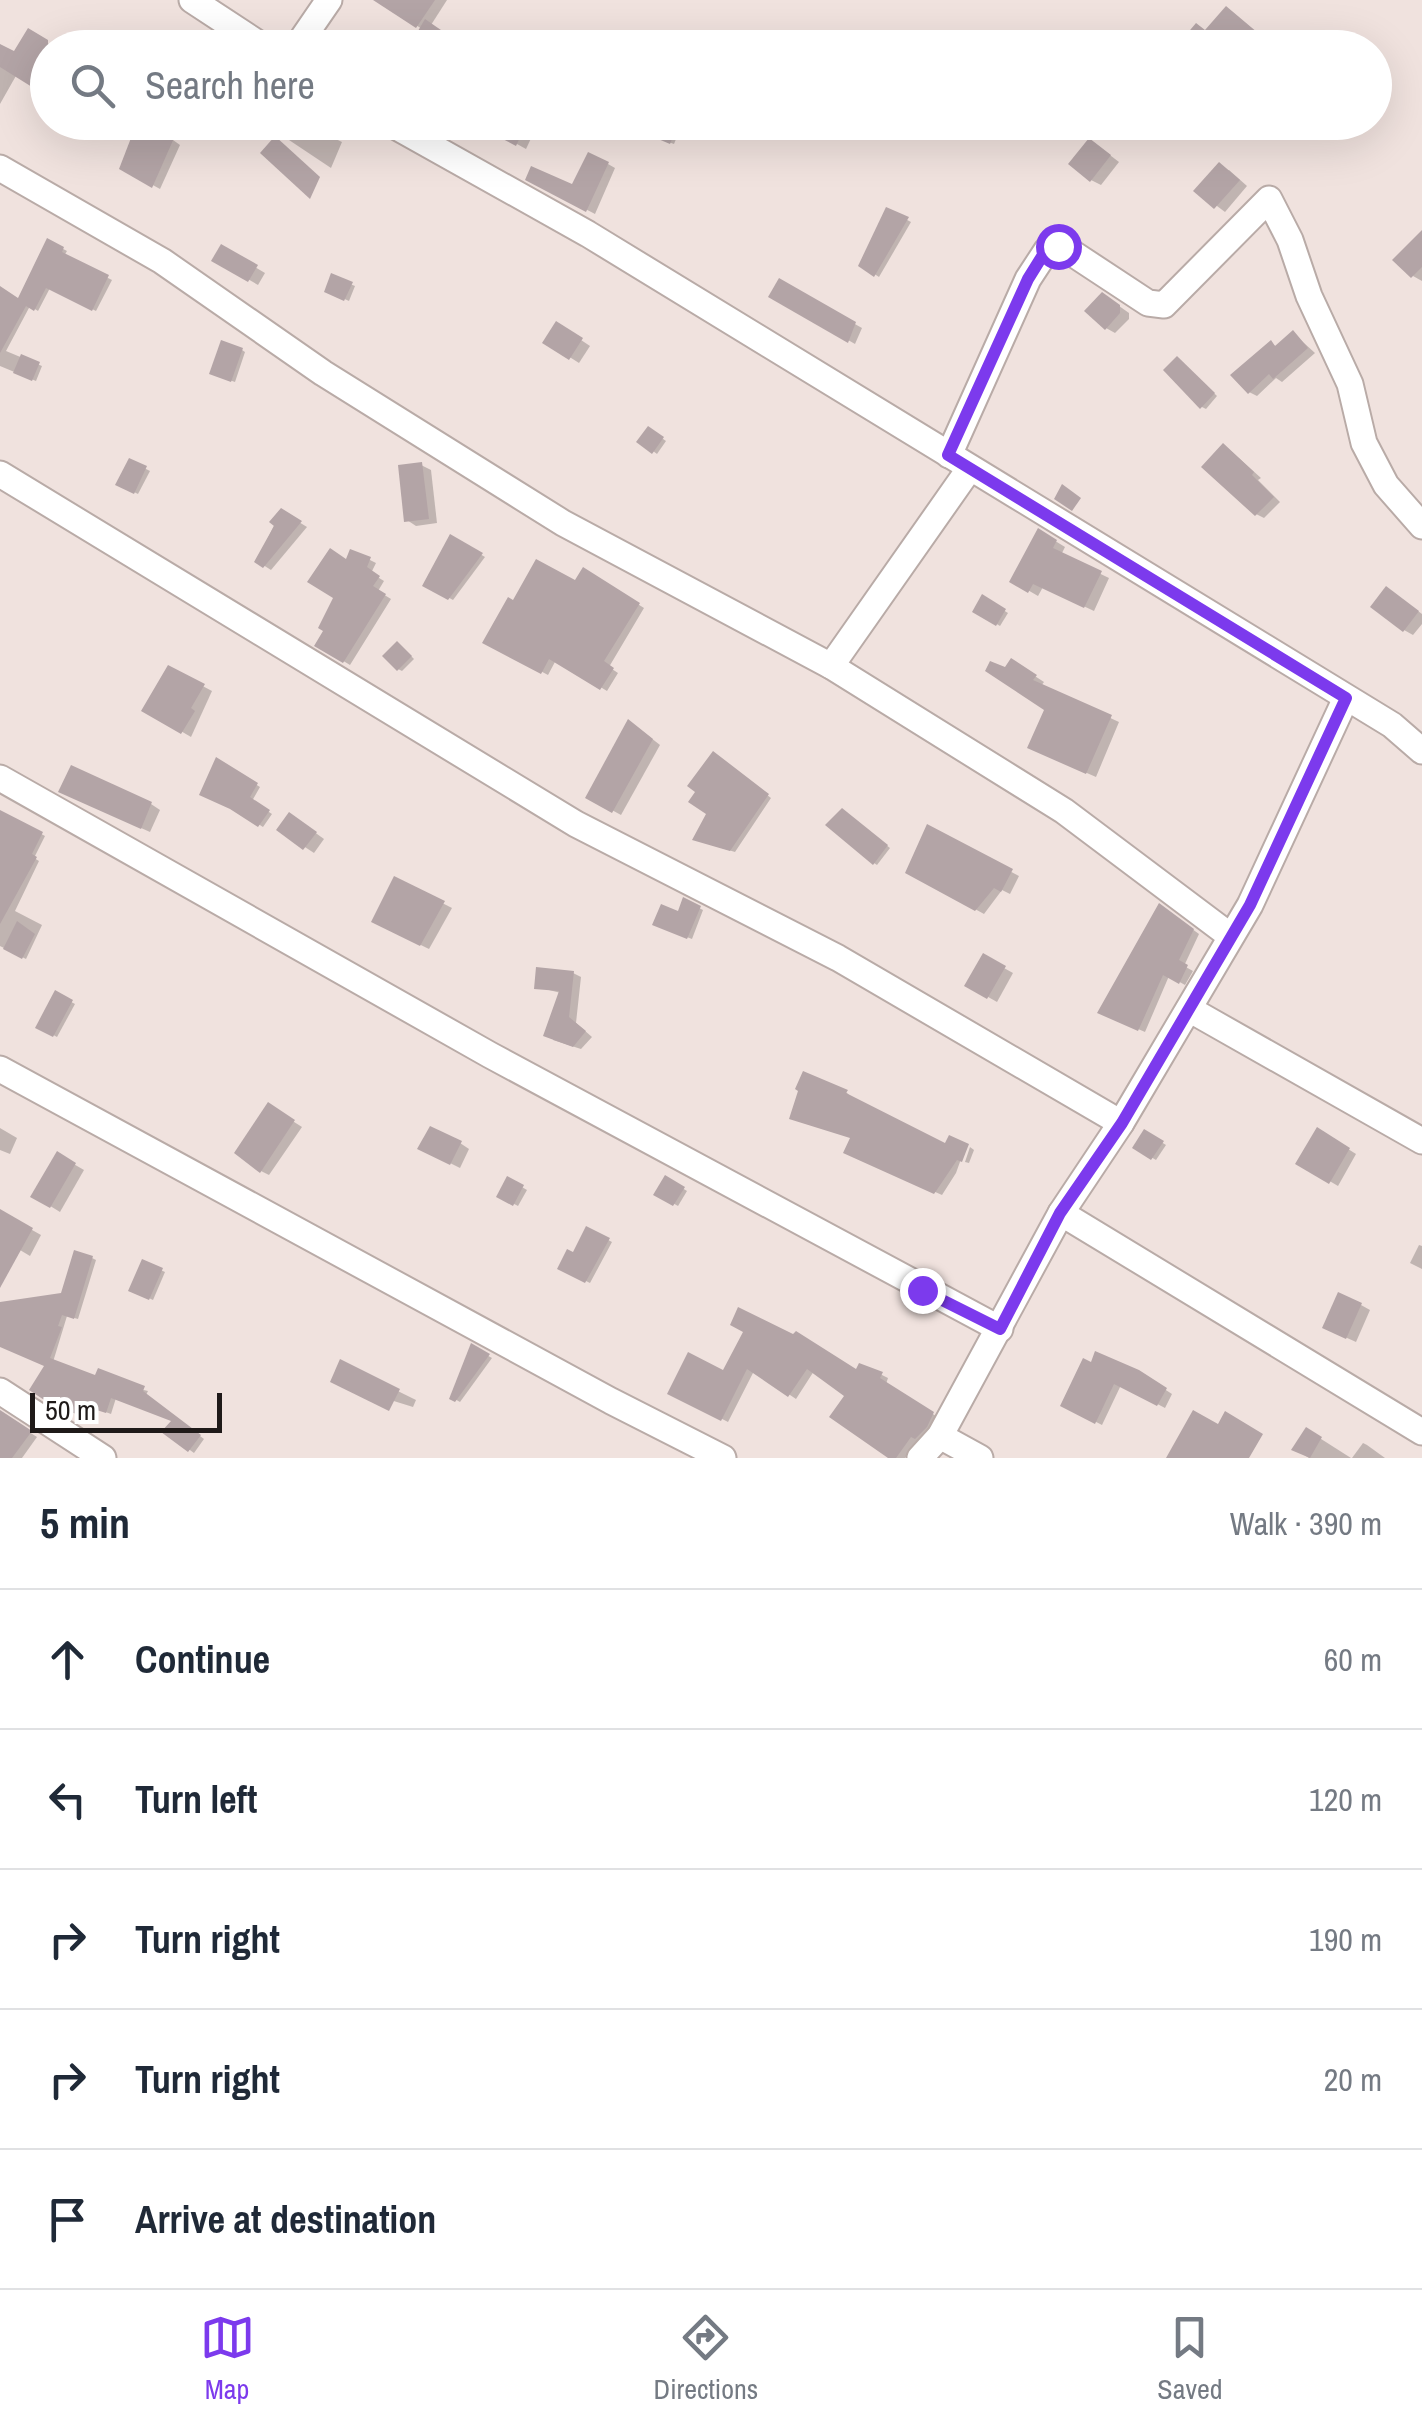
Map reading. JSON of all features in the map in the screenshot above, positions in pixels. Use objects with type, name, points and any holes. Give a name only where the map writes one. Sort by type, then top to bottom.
[{"type":"street","points":[[192,0],[238,30]]},
{"type":"street","points":[[308,30],[328,0]]},
{"type":"street","points":[[420,140],[588,234],[1392,725],[1422,750]]},
{"type":"street","points":[[0,168],[162,262],[323,373],[564,523],[831,666],[1064,811],[1229,935]]},
{"type":"street","points":[[831,666],[959,461],[1028,279],[1046,250],[1058,246],[1148,303],[1164,305],[1269,199],[1350,384],[1364,443],[1386,485],[1422,526]]},
{"type":"street","points":[[0,474],[576,824],[838,958],[1122,1123]]},
{"type":"street","points":[[920,1458],[940,1436],[1060,1213],[1122,1123],[1250,905],[1346,698]]},
{"type":"street","points":[[0,778],[490,1055],[1000,1329]]},
{"type":"street","points":[[1189,1009],[1422,1141]]},
{"type":"street","points":[[0,1068],[611,1401],[723,1458]]},
{"type":"street","points":[[1060,1213],[1422,1432]]},
{"type":"street","points":[[0,1391],[103,1458]]},
{"type":"street","points":[[940,1436],[980,1458]]},
{"type":"building","points":[[373,0],[435,0],[416,28]]},
{"type":"building","points":[[1226,6],[1255,30],[1205,30]]},
{"type":"building","points":[[425,19],[441,30],[419,30]]},
{"type":"building","points":[[28,28],[31,30],[30,86],[0,67],[0,44],[14,51]]},
{"type":"building","points":[[130,140],[173,140],[152,188],[119,169]]},
{"type":"building","points":[[271,140],[279,140],[320,177],[310,199],[260,153]]},
{"type":"building","points":[[1087,140],[1111,155],[1090,182],[1068,164]]},
{"type":"building","points":[[588,152],[609,162],[586,212],[525,180],[531,166],[572,184]]},
{"type":"building","points":[[1219,162],[1240,180],[1214,209],[1193,191]]},
{"type":"building","points":[[886,207],[909,217],[874,277],[858,266]]},
{"type":"building","points":[[1422,230],[1422,267],[1411,278],[1392,260]]},
{"type":"building","points":[[47,238],[64,247],[62,252],[109,275],[92,311],[46,288],[34,311],[26,306],[0,353],[0,286],[18,298]]},
{"type":"building","points":[[221,244],[258,265],[248,282],[211,261]]},
{"type":"building","points":[[331,273],[353,282],[344,301],[324,292]]},
{"type":"building","points":[[779,278],[856,322],[848,343],[768,297]]},
{"type":"building","points":[[1102,292],[1120,305],[1120,313],[1105,330],[1084,311]]},
{"type":"building","points":[[556,321],[583,338],[569,360],[542,343]]},
{"type":"building","points":[[1293,330],[1308,348],[1273,379],[1269,374],[1248,394],[1230,375],[1271,340],[1275,346]]},
{"type":"building","points":[[221,340],[243,348],[231,382],[209,374]]},
{"type":"building","points":[[21,354],[40,362],[32,381],[13,373]]},
{"type":"building","points":[[1177,356],[1215,393],[1200,409],[1163,370]]},
{"type":"building","points":[[648,426],[664,437],[652,454],[636,442]]},
{"type":"building","points":[[1223,443],[1274,497],[1255,516],[1201,467]]},
{"type":"building","points":[[129,458],[147,466],[134,494],[115,485]]},
{"type":"building","points":[[422,462],[429,519],[404,522],[398,465]]},
{"type":"building","points":[[1062,484],[1081,498],[1072,511],[1054,499]]},
{"type":"building","points":[[281,508],[302,521],[263,568],[254,562],[274,526],[269,522]]},
{"type":"building","points":[[1038,528],[1057,540],[1053,548],[1102,571],[1084,608],[1033,584],[1028,593],[1009,582]]},
{"type":"building","points":[[450,534],[483,553],[448,600],[422,586]]},
{"type":"building","points":[[330,548],[346,559],[350,549],[371,557],[367,567],[380,576],[373,586],[386,594],[343,663],[314,646],[333,598],[307,582]]},
{"type":"building","points":[[536,559],[575,580],[583,567],[640,603],[604,661],[614,668],[600,690],[549,659],[541,674],[482,643],[508,597],[513,600]]},
{"type":"building","points":[[1386,586],[1419,611],[1403,632],[1370,607]]},
{"type":"building","points":[[982,594],[1006,609],[996,626],[972,612]]},
{"type":"building","points":[[397,641],[412,656],[397,671],[382,656]]},
{"type":"building","points":[[1011,658],[1037,675],[1033,680],[1112,715],[1086,774],[1027,748],[1044,710],[985,671],[990,661],[1005,667]]},
{"type":"building","points":[[168,665],[205,684],[181,734],[141,711]]},
{"type":"building","points":[[628,719],[653,739],[612,813],[585,798]]},
{"type":"building","points":[[713,751],[769,794],[730,851],[692,840],[706,814],[688,802],[695,792],[687,786]]},
{"type":"building","points":[[216,757],[258,783],[250,797],[270,810],[258,827],[199,795]]},
{"type":"building","points":[[71,765],[152,802],[141,829],[58,792]]},
{"type":"building","points":[[842,808],[888,845],[873,865],[825,825]]},
{"type":"building","points":[[0,810],[43,832],[32,854],[37,857],[0,924]]},
{"type":"building","points":[[289,812],[317,832],[303,850],[276,830]]},
{"type":"building","points":[[927,824],[1013,869],[1001,892],[994,888],[975,911],[905,873]]},
{"type":"building","points":[[394,876],[445,901],[420,946],[371,922]]},
{"type":"building","points":[[683,897],[701,906],[687,939],[652,925],[661,904],[678,911]]},
{"type":"building","points":[[1159,903],[1194,929],[1179,960],[1188,965],[1179,984],[1163,975],[1138,1031],[1097,1013]]},
{"type":"building","points":[[17,921],[35,934],[22,959],[3,949]]},
{"type":"building","points":[[983,953],[1006,966],[987,999],[964,986]]},
{"type":"building","points":[[536,967],[574,971],[569,1017],[586,1031],[573,1047],[543,1036],[559,991],[534,989]]},
{"type":"building","points":[[55,990],[73,1000],[53,1037],[35,1028]]},
{"type":"building","points":[[803,1071],[848,1090],[846,1093],[945,1143],[949,1135],[969,1144],[962,1162],[957,1160],[934,1194],[843,1153],[850,1138],[789,1119]]},
{"type":"building","points":[[268,1102],[295,1120],[260,1173],[234,1153]]},
{"type":"building","points":[[430,1126],[462,1141],[450,1165],[417,1149]]},
{"type":"building","points":[[1317,1127],[1350,1148],[1329,1184],[1295,1164]]},
{"type":"building","points":[[1144,1129],[1164,1141],[1151,1160],[1132,1148]]},
{"type":"building","points":[[57,1151],[76,1163],[50,1208],[30,1197]]},
{"type":"building","points":[[665,1175],[685,1187],[673,1206],[653,1195]]},
{"type":"building","points":[[507,1176],[524,1185],[513,1206],[496,1197]]},
{"type":"building","points":[[0,1209],[33,1228],[0,1288]]},
{"type":"building","points":[[586,1226],[610,1238],[585,1283],[557,1269],[567,1249],[573,1252]]},
{"type":"building","points":[[74,1250],[93,1256],[74,1319],[62,1315],[58,1326],[62,1327],[50,1358],[95,1375],[98,1368],[145,1386],[143,1391],[201,1435],[188,1452],[161,1432],[171,1421],[111,1398],[106,1413],[84,1406],[81,1415],[58,1409],[29,1390],[44,1366],[0,1347],[0,1302],[61,1293]]},
{"type":"building","points":[[142,1259],[163,1268],[149,1300],[128,1291]]},
{"type":"building","points":[[1338,1292],[1362,1303],[1346,1339],[1322,1328]]},
{"type":"building","points":[[738,1307],[793,1334],[796,1331],[856,1369],[859,1363],[883,1372],[880,1378],[934,1412],[927,1427],[915,1439],[911,1437],[896,1458],[888,1458],[829,1417],[844,1396],[807,1369],[788,1397],[747,1369],[721,1421],[667,1394],[688,1352],[723,1370],[743,1332],[730,1325]]},
{"type":"building","points":[[471,1343],[490,1354],[455,1402],[449,1399]]},
{"type":"building","points":[[1095,1351],[1139,1370],[1167,1388],[1157,1406],[1114,1384],[1095,1424],[1060,1406],[1083,1358],[1091,1362]]},
{"type":"building","points":[[340,1359],[400,1389],[389,1411],[330,1382]]},
{"type":"building","points":[[0,1410],[32,1431],[12,1458],[0,1458]]},
{"type":"building","points":[[1193,1410],[1218,1424],[1225,1411],[1263,1434],[1249,1458],[1166,1458]]},
{"type":"building","points":[[1306,1427],[1322,1437],[1310,1458],[1291,1450]]},
{"type":"route","points":[[922,1290],[1000,1329],[1060,1213],[1122,1123],[1250,905],[1346,698],[948,455],[1028,279],[1046,250],[1058,246]]}]
